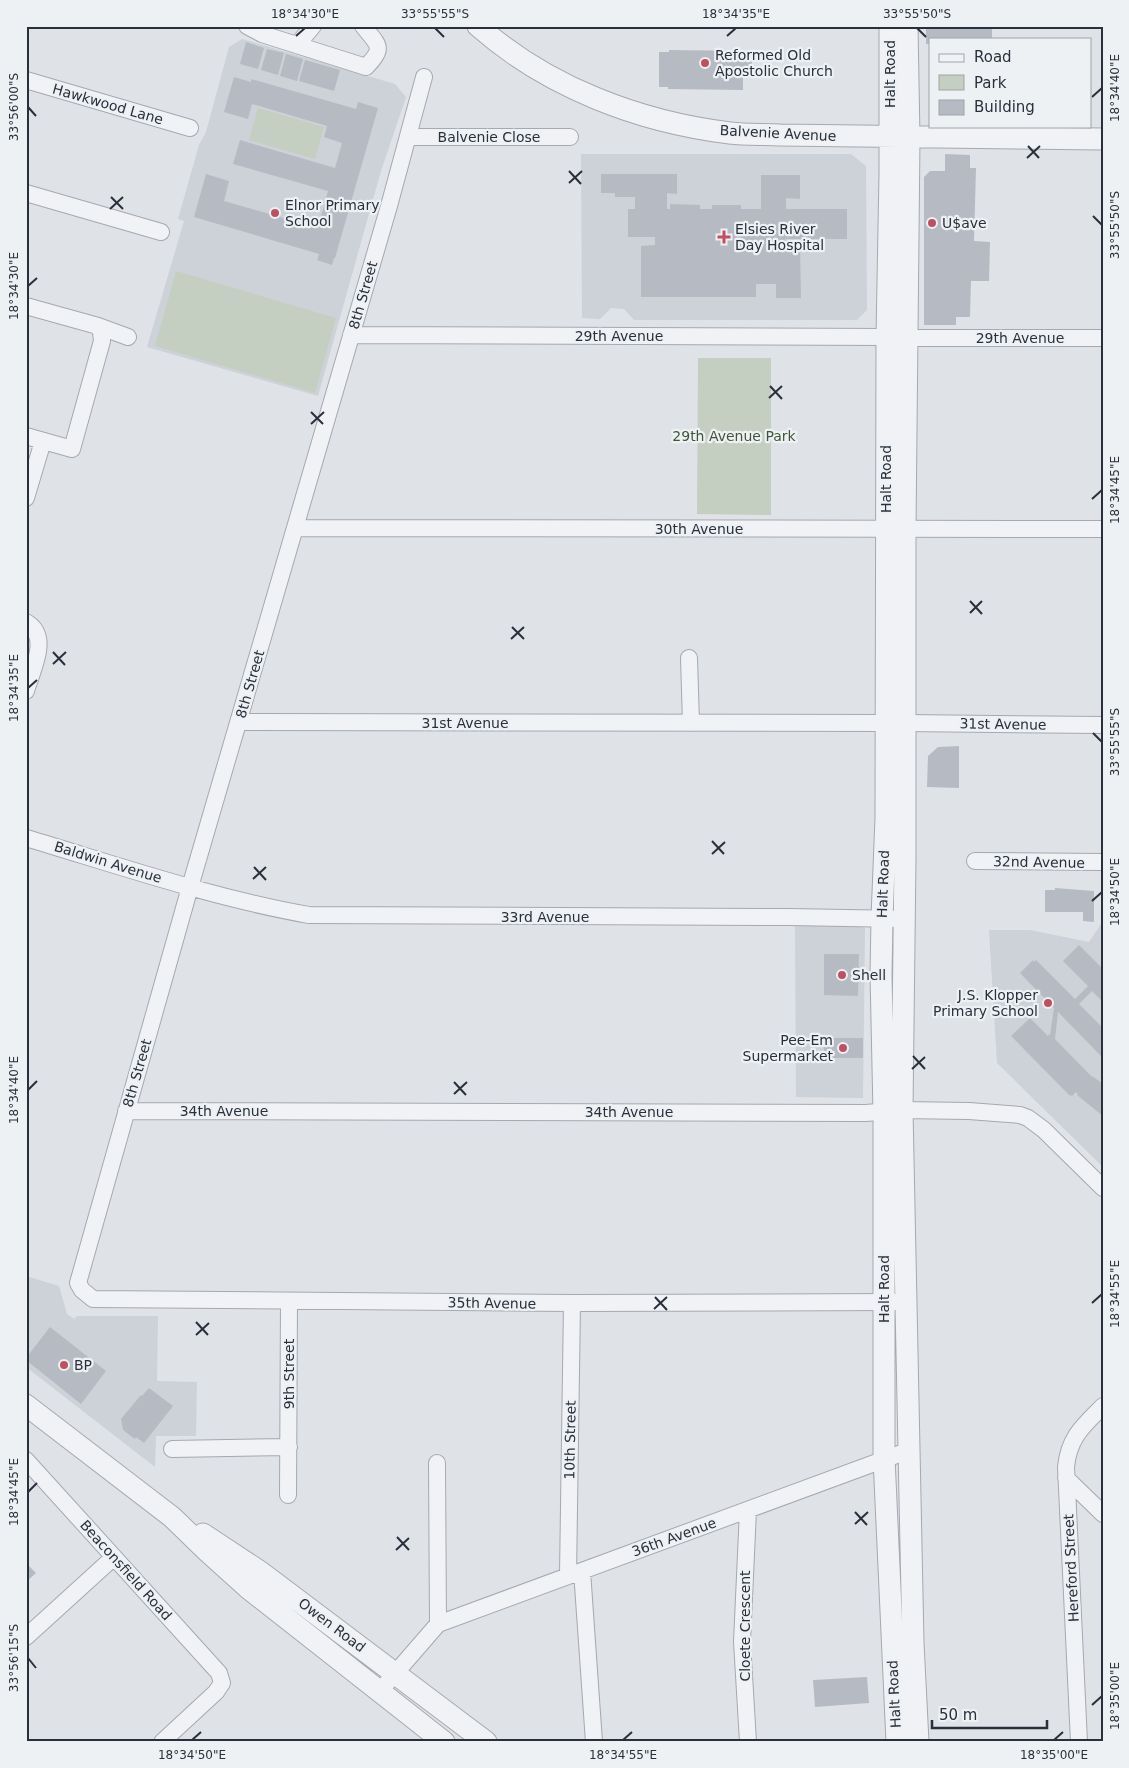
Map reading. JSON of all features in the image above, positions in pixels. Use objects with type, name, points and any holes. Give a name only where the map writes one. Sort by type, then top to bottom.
[{"type":"street","points":[[247,26],[262,34],[366,67],[377,55],[378,49],[377,43],[363,26]]},
{"type":"street","points":[[296,45],[313,26]]},
{"type":"street","name":"Balvenie Avenue","points":[[478,26],[504,46],[564,84],[588,96],[623,109],[673,123],[731,133],[1103,139]]},
{"type":"street","name":"Halt Road","points":[[890,26],[900,137]]},
{"type":"street","name":"Halt Road","points":[[897,1742],[884,1458],[884,1302],[904,919],[895,723],[900,137],[907,26]]},
{"type":"street","name":"8th Street","points":[[82,1290],[78,1283],[78,1277],[424,77]]},
{"type":"street","name":"Hawkwood Lane","points":[[26,80],[190,128]]},
{"type":"street","name":"Balvenie Close","points":[[408,137],[570,137]]},
{"type":"street","points":[[26,192],[161,232]]},
{"type":"street","points":[[26,306],[98,326],[128,337]]},
{"type":"street","points":[[26,436],[72,449],[102,341],[98,326]]},
{"type":"street","name":"29th Avenue","points":[[351,335],[1103,338]]},
{"type":"street","points":[[26,498],[43,440]]},
{"type":"street","name":"30th Avenue","points":[[295,528],[1103,529]]},
{"type":"street","points":[[26,622],[36,630],[39,638],[39,648],[26,691]]},
{"type":"street","points":[[689,658],[691,723]]},
{"type":"street","name":"31st Avenue","points":[[239,722],[1103,725]]},
{"type":"street","name":"Halt Road","points":[[895,723],[886,818],[882,918],[906,1302],[913,1643],[918,1742]]},
{"type":"street","name":"Baldwin Avenue","points":[[26,838],[190,887]]},
{"type":"street","name":"32nd Avenue","points":[[974,861],[1103,862]]},
{"type":"street","name":"33rd Avenue","points":[[190,887],[284,911],[334,917],[904,919]]},
{"type":"street","name":"34th Avenue","points":[[126,1111],[969,1111],[1010,1113],[1028,1118],[1044,1130],[1103,1188]]},
{"type":"street","name":"35th Avenue","points":[[82,1290],[93,1300],[572,1303],[906,1302]]},
{"type":"street","name":"9th Street","points":[[288,1495],[289,1301]]},
{"type":"street","name":"10th Street","points":[[572,1303],[575,1574]]},
{"type":"street","name":"Owen Road","points":[[26,1404],[172,1517],[248,1588],[444,1742]]},
{"type":"street","name":"Hereford Street","points":[[1079,1742],[1066,1478],[1068,1452],[1073,1439],[1077,1432],[1103,1406]]},
{"type":"street","points":[[172,1449],[289,1447]]},
{"type":"street","name":"36th Avenue","points":[[379,1692],[438,1624],[910,1450]]},
{"type":"street","name":"Beaconsfield Road","points":[[26,1460],[219,1673],[222,1683],[216,1692],[162,1742]]},
{"type":"street","points":[[437,1463],[438,1624]]},
{"type":"street","points":[[1066,1478],[1103,1514]]},
{"type":"street","name":"Cloete Crescent","points":[[748,1510],[742,1642],[748,1742]]},
{"type":"street","name":"Owen Road","points":[[172,1517],[215,1541],[260,1571],[396,1672],[486,1742]]},
{"type":"street","points":[[26,1637],[114,1557]]},
{"type":"street","points":[[575,1574],[594,1742]]},
{"type":"shaded area","name":"Elnor Primary School","points":[[242,39],[395,84],[406,97],[381,171],[318,396],[147,347],[184,221],[178,219],[199,145],[206,132],[229,47]]},
{"type":"shaded area","name":"Elsies River Day Hospital","points":[[581,154],[851,154],[866,166],[867,310],[857,320],[634,320],[624,309],[611,308],[600,319],[582,318]]},
{"type":"shaded area","name":"J.S. Klopper Primary School","points":[[1103,921],[1103,1167],[997,1063],[989,930],[1030,930],[1089,942]]},
{"type":"shaded area","points":[[795,925],[858,925],[865,928],[863,1098],[796,1097]]},
{"type":"shaded area","points":[[26,1276],[59,1286],[67,1314],[74,1319],[77,1316],[158,1316],[157,1381],[197,1382],[196,1436],[156,1436],[155,1467],[26,1367]]},
{"type":"green space","points":[[258,108],[324,127],[315,159],[249,140]]},
{"type":"green space","points":[[176,271],[336,318],[315,393],[155,346]]},
{"type":"green space","name":"29th Avenue Park","points":[[698,358],[771,358],[771,515],[697,514]]},
{"type":"building","points":[[926,26],[992,26],[992,38],[929,38],[929,44],[926,44]]},
{"type":"building","points":[[246,42],[264,48],[258,69],[240,64]]},
{"type":"building","points":[[267,49],[284,53],[278,75],[261,70]]},
{"type":"building","name":"Reformed Old Apostolic Church","points":[[669,50],[752,51],[752,74],[743,74],[743,90],[668,89],[668,87],[659,87],[659,52],[669,52]]},
{"type":"building","points":[[286,54],[303,59],[297,81],[280,76]]},
{"type":"building","points":[[305,60],[340,70],[334,91],[299,81]]},
{"type":"building","points":[[234,77],[251,82],[251,79],[356,109],[358,102],[378,108],[332,265],[317,260],[319,254],[194,217],[206,174],[229,181],[224,201],[318,228],[328,191],[233,164],[240,140],[335,168],[342,143],[324,137],[327,126],[252,104],[248,119],[224,112]]},
{"type":"building","points":[[945,154],[970,155],[970,168],[976,168],[974,241],[990,242],[989,281],[971,281],[970,317],[956,317],[956,325],[924,325],[924,177],[930,171],[945,171]]},
{"type":"building","points":[[601,174],[677,174],[677,194],[667,193],[667,209],[670,209],[670,204],[700,205],[700,209],[712,209],[712,205],[741,205],[741,209],[761,209],[761,175],[800,175],[800,199],[786,198],[786,209],[847,209],[847,239],[785,239],[786,245],[800,245],[801,298],[776,298],[776,284],[756,284],[756,297],[641,297],[641,246],[655,245],[655,237],[628,237],[628,209],[635,209],[635,197],[615,197],[615,193],[601,193]]},
{"type":"building","points":[[959,746],[959,788],[927,787],[928,756],[938,747]]},
{"type":"building","points":[[1055,888],[1094,891],[1094,922],[1083,921],[1083,912],[1045,912],[1045,890],[1055,890]]},
{"type":"building","points":[[1079,945],[1103,969],[1103,1002],[1092,991],[1079,1004],[1103,1028],[1103,1058],[1058,1012],[1055,1039],[1092,1077],[1103,1084],[1103,1116],[1077,1095],[1076,1092],[1072,1096],[1069,1095],[1011,1036],[1030,1018],[1048,1036],[1050,1035],[1054,1008],[1020,973],[1033,960],[1034,962],[1036,960],[1075,999],[1088,986],[1063,961]]},
{"type":"building","points":[[824,954],[859,954],[858,996],[824,995]]},
{"type":"building","name":"Pee-Em Supermarket","points":[[824,1038],[863,1038],[863,1058],[824,1058]]},
{"type":"building","points":[[50,1327],[106,1371],[81,1404],[26,1360]]},
{"type":"building","points":[[149,1388],[173,1406],[144,1443],[123,1430],[121,1419]]},
{"type":"building","points":[[26,1563],[36,1573],[26,1582]]},
{"type":"building","points":[[867,1677],[869,1703],[815,1707],[813,1680]]},
{"type":"place","name":"Reformed Old Apostolic Church","points":[[705,63]]},
{"type":"place","name":"Elnor Primary School","points":[[275,213]]},
{"type":"place","name":"U$ave","points":[[932,223]]},
{"type":"place","name":"Elsies River Day Hospital","points":[[724,237]]},
{"type":"place","name":"Shell","points":[[842,975]]},
{"type":"place","name":"J.S. Klopper Primary School","points":[[1048,1003]]},
{"type":"place","name":"Pee-Em Supermarket","points":[[843,1048]]},
{"type":"place","name":"BP","points":[[64,1365]]}]
